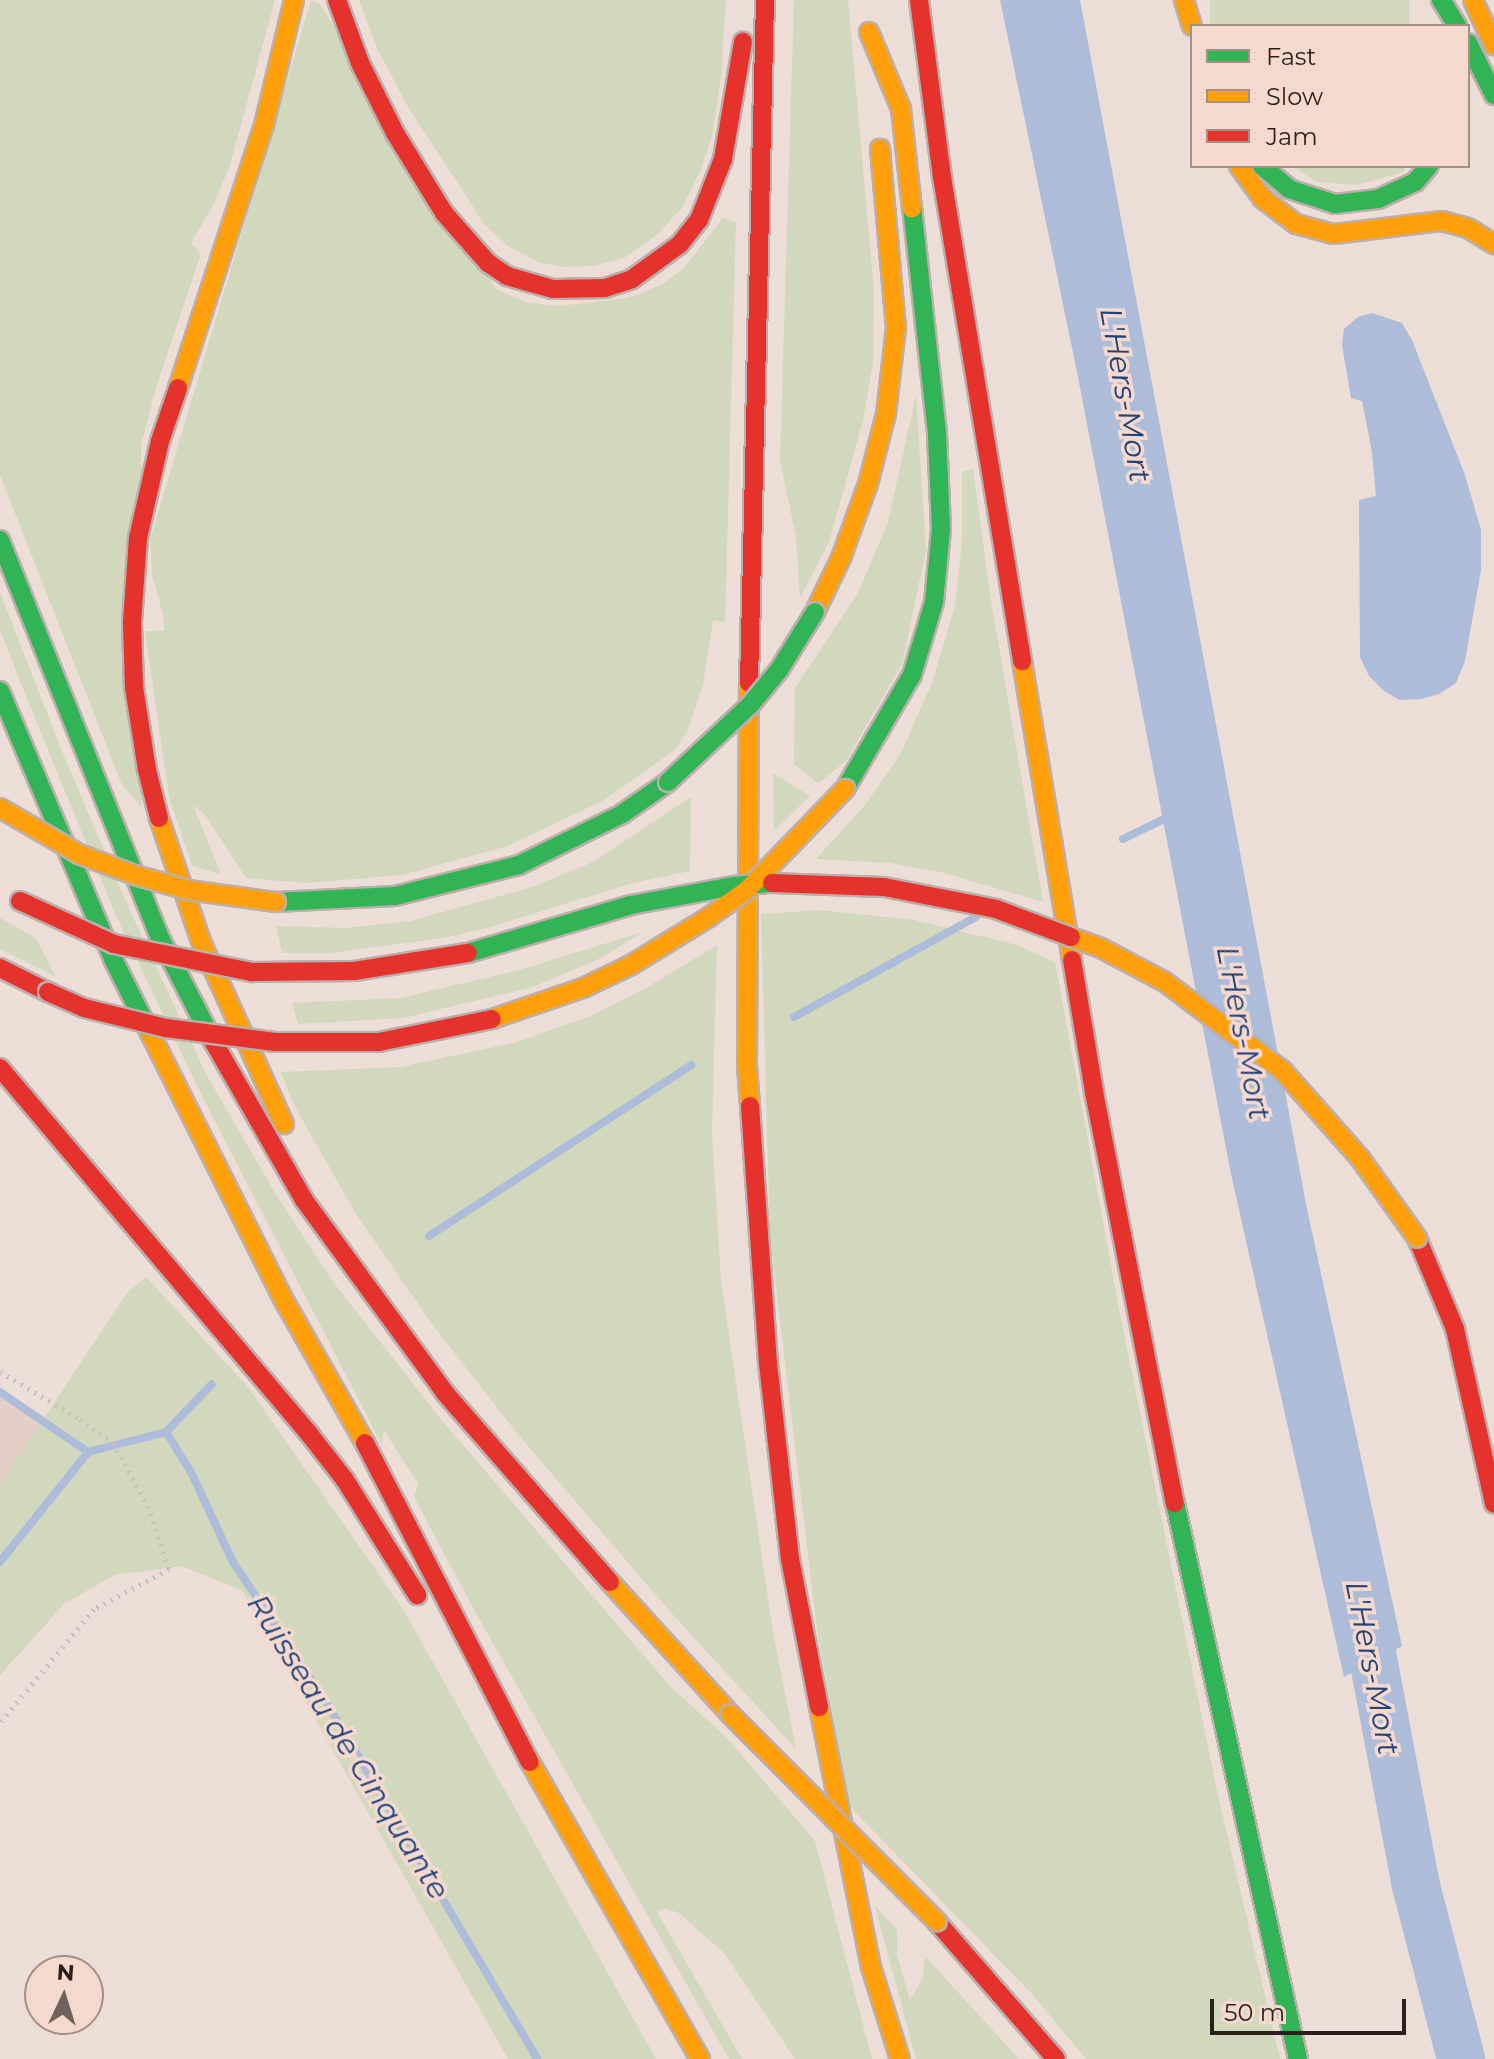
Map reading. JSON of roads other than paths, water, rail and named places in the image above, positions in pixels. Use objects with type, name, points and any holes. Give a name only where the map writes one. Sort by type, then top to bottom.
[{"type":"main road","points":[[294,0],[264,125],[160,441],[138,538],[132,622],[134,687],[147,770],[163,832],[202,944],[302,1162],[364,1284]]},
{"type":"main road","points":[[337,0],[360,63],[395,133],[444,213],[465,239],[507,276],[528,285],[578,290],[605,288],[632,279],[680,244],[699,220],[712,192],[732,123],[750,0]]},
{"type":"main road","points":[[765,0],[749,628],[747,1065],[768,1363],[790,1559],[871,1967],[900,2059]]},
{"type":"main road","points":[[919,0],[942,177],[1094,1092],[1187,1566],[1298,2059]]},
{"type":"main road","points":[[1184,0],[1191,24]]},
{"type":"main road","points":[[1433,0],[1444,24]]},
{"type":"main road","points":[[1441,0],[1456,24]]},
{"type":"main road","points":[[1470,0],[1494,45]]},
{"type":"main road","points":[[0,968],[84,1008],[166,1028],[275,1042],[379,1042],[482,1023],[583,988],[631,965],[747,890],[845,789],[893,711],[917,661],[934,602],[941,529],[937,433],[901,109],[869,24],[875,94]]},
{"type":"main road","points":[[1470,47],[1494,95]]},
{"type":"main road","points":[[0,808],[79,854],[188,890],[276,902],[338,902],[395,896],[519,865],[622,814],[668,782],[751,704],[779,670],[815,612],[841,558],[857,514],[886,414],[896,328],[878,125]]},
{"type":"main road","points":[[1240,168],[1262,198],[1296,224],[1334,234],[1442,221],[1468,228],[1494,244]]},
{"type":"main road","points":[[1264,168],[1289,189],[1335,204],[1378,199],[1415,182],[1427,168]]},
{"type":"main road","points":[[0,540],[160,938],[261,1129],[304,1200],[445,1393],[538,1503],[730,1714],[937,1922],[1056,2059]]},
{"type":"main road","points":[[0,691],[113,959],[286,1304],[362,1437],[528,1759],[700,2059]]},
{"type":"main road","points":[[0,891],[101,939],[160,956],[252,972],[369,970],[450,958],[631,905],[734,886],[784,882],[884,887],[996,909],[1101,948],[1165,982],[1246,1040],[1283,1071],[1360,1158],[1417,1238],[1455,1329],[1494,1504]]},
{"type":"main road","points":[[0,1068],[310,1435],[381,1534],[427,1613]]},
{"type":"main road","points":[[466,1678],[496,1731],[528,1759]]},
{"type":"water","points":[[1000,0],[1080,0],[1307,1209],[1402,1646],[1344,1677],[1231,1174],[1077,372]]},
{"type":"water","points":[[1372,313],[1402,323],[1412,340],[1465,475],[1481,530],[1481,570],[1465,661],[1456,683],[1439,694],[1421,699],[1400,700],[1384,691],[1369,676],[1360,657],[1359,500],[1376,496],[1372,452],[1362,401],[1351,398],[1342,345],[1344,329],[1358,317]]},
{"type":"waterway","points":[[1123,839],[1172,815]]},
{"type":"waterway","points":[[794,1017],[976,917]]},
{"type":"waterway","points":[[429,1236],[691,1065]]},
{"type":"waterway","points":[[0,1562],[88,1452],[166,1432],[212,1384]]},
{"type":"waterway","points":[[0,1392],[88,1452]]},
{"type":"waterway","name":"Ruisseau de Cinquante","points":[[166,1432],[191,1472],[233,1562],[328,1705],[537,2059]]},
{"type":"waterway","name":"L'Hers-Mort","points":[[1361,1595],[1415,1882],[1461,2059]]}]
